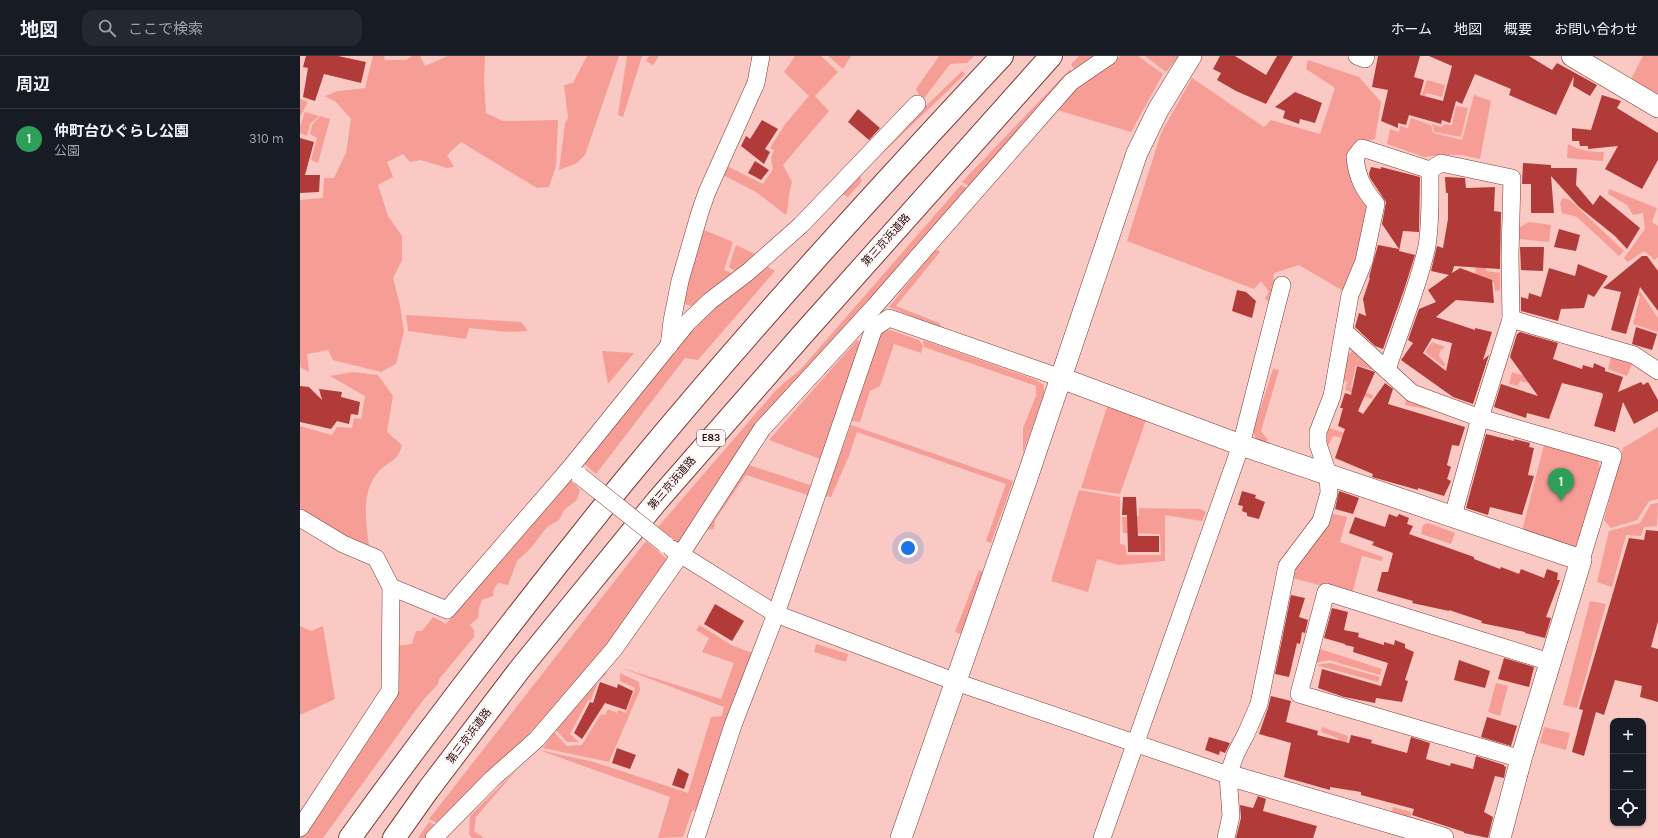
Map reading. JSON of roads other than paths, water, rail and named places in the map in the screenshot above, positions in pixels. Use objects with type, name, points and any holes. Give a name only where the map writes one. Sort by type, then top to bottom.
[{"type":"highway","points":[[350,838],[483,659],[630,473],[768,312],[911,153],[1002,56]]},
{"type":"highway","name":"第三京浜道路","points":[[394,838],[428,790],[520,669],[657,501],[807,329],[1051,56]]},
{"type":"street","points":[[669,346],[672,321],[680,281],[700,212],[707,192],[756,83],[762,56]]},
{"type":"street","points":[[434,838],[492,779],[536,739],[614,649],[681,554],[762,429],[874,307],[1070,82],[1109,56]]},
{"type":"street","points":[[901,838],[1061,378],[1137,153],[1158,110],[1191,56]]},
{"type":"street","points":[[1357,56],[1365,59],[1366,56]]},
{"type":"street","points":[[1572,56],[1658,107]]},
{"type":"street","points":[[391,587],[447,610],[575,472],[688,322],[710,301],[748,272],[801,225],[917,104]]},
{"type":"street","points":[[1226,838],[1231,816],[1228,775],[1236,752],[1246,734],[1259,704],[1287,566],[1321,521],[1329,493],[1328,474],[1318,444],[1318,432],[1332,396],[1350,295],[1364,261],[1376,204],[1364,190],[1356,170],[1355,157],[1362,148],[1430,170]]},
{"type":"street","points":[[1430,170],[1440,163],[1512,178],[1510,319],[1480,418],[1453,516]]},
{"type":"street","points":[[1387,370],[1421,271],[1427,245],[1431,205],[1430,170]]},
{"type":"street","points":[[1102,838],[1134,742],[1241,445],[1282,285]]},
{"type":"street","points":[[696,838],[733,724],[776,614],[874,328],[889,318],[1061,378],[1241,445],[1581,560]]},
{"type":"street","points":[[1510,319],[1634,355],[1658,371]]},
{"type":"street","points":[[1344,331],[1412,393],[1480,418],[1616,450],[1550,662],[1521,759],[1500,838]]},
{"type":"street","points":[[575,472],[666,544],[776,614],[956,682],[1228,775],[1443,838]]},
{"type":"street","points":[[300,518],[343,544],[376,558],[391,587],[390,691],[300,828]]},
{"type":"street","points":[[1521,759],[1299,694],[1326,592],[1550,662]]},
{"type":"place","name":"仲町台ひぐらし公園","points":[[1561,501]]}]
